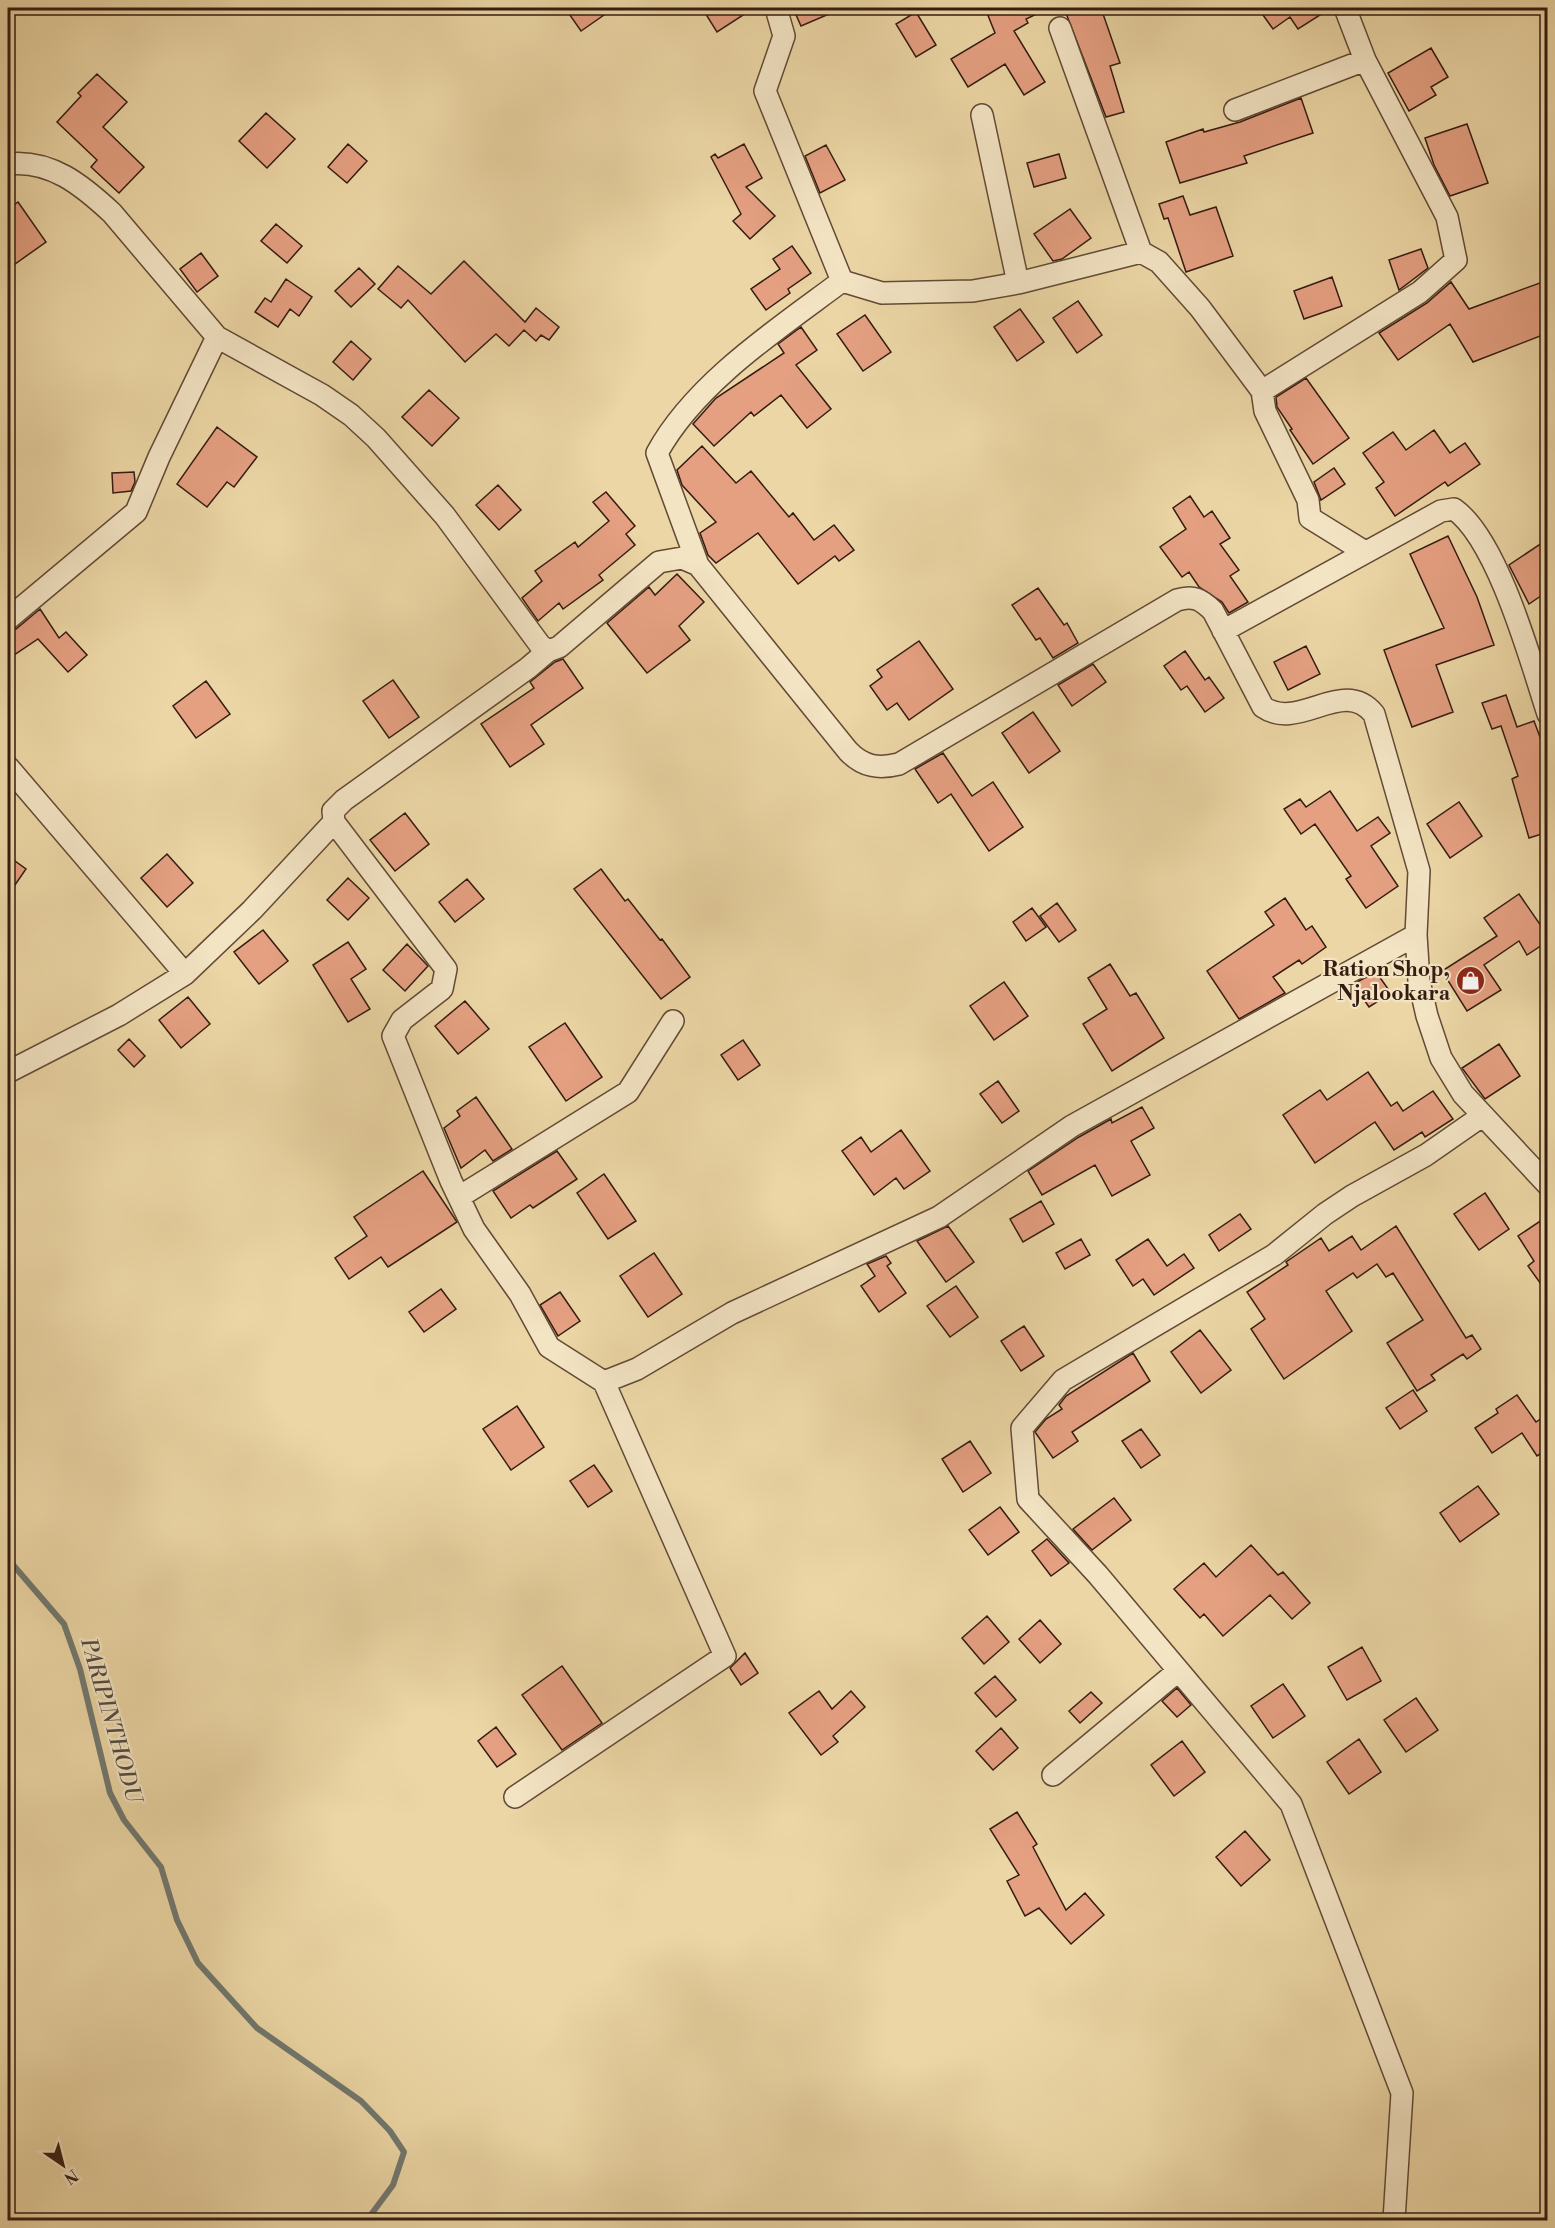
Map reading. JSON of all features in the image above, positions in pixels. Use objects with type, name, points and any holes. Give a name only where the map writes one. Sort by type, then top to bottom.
[{"type":"street","points":[[776,8],[784,36],[765,91],[842,281]]},
{"type":"street","points":[[1262,391],[1420,292],[1456,260],[1448,217],[1365,60],[1345,8]]},
{"type":"street","points":[[1060,28],[1141,252],[1159,262],[1200,308],[1262,391],[1265,411],[1308,500],[1310,518],[1365,552]]},
{"type":"street","points":[[1235,110],[1365,60]]},
{"type":"street","points":[[982,115],[1018,283]]},
{"type":"street","points":[[8,164],[31,163],[51,169],[92,195],[112,213],[217,337],[322,395],[351,415],[376,438],[445,516],[540,645],[548,651]]},
{"type":"street","points":[[842,281],[882,293],[973,291],[1018,283],[1141,252]]},
{"type":"street","points":[[842,281],[735,362],[669,432],[657,453],[698,565],[848,751],[856,759],[877,767],[899,764],[1177,600],[1188,597],[1202,600],[1213,611],[1263,707],[1272,713],[1285,714],[1351,699],[1365,703],[1374,714],[1419,871],[1416,935],[1419,981],[1427,1016],[1441,1058],[1463,1094],[1548,1185]]},
{"type":"street","points":[[8,619],[136,512],[217,337]]},
{"type":"street","points":[[1223,631],[1441,511],[1454,509],[1462,515],[1487,551],[1513,608],[1548,714]]},
{"type":"street","points":[[515,1797],[725,1656],[604,1382],[549,1347],[520,1294],[474,1229],[459,1197],[393,1036],[402,1020],[442,988],[446,969],[334,822],[333,811],[344,800],[528,668],[548,651],[559,646],[659,562],[682,558],[698,565]]},
{"type":"street","points":[[8,767],[185,974]]},
{"type":"street","points":[[8,1072],[119,1015],[185,974],[252,910],[334,822]]},
{"type":"street","points":[[604,1382],[637,1369],[732,1313],[939,1217],[1072,1126],[1416,935]]},
{"type":"street","points":[[459,1197],[628,1092],[673,1022]]},
{"type":"street","points":[[1394,2220],[1402,2093],[1291,1804],[1098,1575],[1028,1499],[1022,1428],[1063,1380],[1274,1255],[1324,1214],[1426,1155],[1482,1116]]},
{"type":"street","points":[[1053,1775],[1178,1671]]},
{"type":"building","points":[[565,8],[614,8],[581,31]]},
{"type":"building","points":[[702,8],[754,8],[717,32]]},
{"type":"building","points":[[793,8],[843,8],[801,26]]},
{"type":"building","points":[[985,8],[1049,8],[1026,19],[1028,23],[1014,31],[1045,82],[1024,95],[1005,64],[968,87],[951,59],[995,33]]},
{"type":"building","points":[[1064,8],[1101,8],[1120,63],[1110,66],[1124,112],[1106,117]]},
{"type":"building","points":[[1258,8],[1331,8],[1298,29],[1290,17],[1273,29]]},
{"type":"building","points":[[916,12],[936,45],[916,57],[896,24]]},
{"type":"building","points":[[1431,48],[1448,77],[1431,87],[1436,95],[1409,111],[1388,73]]},
{"type":"building","points":[[97,74],[127,102],[103,127],[144,167],[119,193],[91,167],[97,160],[57,122],[81,96],[78,93]]},
{"type":"building","points":[[1301,98],[1313,133],[1244,156],[1247,163],[1180,183],[1166,142],[1203,129],[1204,132],[1240,122]]},
{"type":"building","points":[[266,113],[295,139],[267,168],[239,141]]},
{"type":"building","points":[[1467,124],[1488,183],[1450,196],[1434,165],[1425,138]]},
{"type":"building","points":[[348,144],[367,161],[347,183],[328,167]]},
{"type":"building","points":[[744,144],[762,178],[746,187],[775,216],[750,239],[733,221],[741,214],[711,157],[715,154],[718,158]]},
{"type":"building","points":[[826,145],[845,180],[820,193],[805,156]]},
{"type":"building","points":[[1059,154],[1066,178],[1034,187],[1027,163]]},
{"type":"building","points":[[1183,196],[1190,215],[1216,207],[1233,256],[1186,272],[1168,218],[1164,219],[1159,204]]},
{"type":"building","points":[[18,202],[46,242],[8,269],[8,209]]},
{"type":"building","points":[[1070,209],[1091,238],[1062,259],[1053,261],[1034,234]]},
{"type":"building","points":[[276,224],[302,246],[287,263],[261,241]]},
{"type":"building","points":[[792,246],[811,273],[788,289],[790,293],[766,310],[751,289],[780,269],[773,259]]},
{"type":"building","points":[[1421,249],[1428,268],[1399,290],[1389,260]]},
{"type":"building","points":[[201,253],[218,276],[197,292],[180,269]]},
{"type":"building","points":[[464,261],[525,322],[536,308],[559,327],[549,340],[541,335],[536,341],[524,330],[509,346],[496,334],[465,362],[408,300],[401,308],[378,289],[398,266],[431,294]]},
{"type":"building","points":[[359,268],[375,284],[351,307],[335,291]]},
{"type":"building","points":[[1332,277],[1342,306],[1304,319],[1294,291]]},
{"type":"building","points":[[286,279],[312,297],[299,316],[290,309],[278,327],[255,312],[265,298],[271,302]]},
{"type":"building","points":[[1548,280],[1548,333],[1473,362],[1450,324],[1398,360],[1379,333],[1427,303],[1451,282],[1469,309]]},
{"type":"building","points":[[1078,301],[1102,335],[1077,353],[1053,318]]},
{"type":"building","points":[[1020,309],[1044,342],[1017,361],[994,327]]},
{"type":"building","points":[[865,315],[891,352],[863,371],[837,334]]},
{"type":"building","points":[[801,327],[817,350],[796,365],[831,409],[807,428],[781,395],[754,416],[751,412],[714,446],[693,424],[716,398],[784,353],[778,344]]},
{"type":"building","points":[[351,341],[371,359],[353,380],[333,362]]},
{"type":"building","points":[[1306,378],[1349,438],[1313,464],[1277,407],[1276,397]]},
{"type":"building","points":[[429,390],[459,418],[432,446],[402,417]]},
{"type":"building","points":[[217,427],[257,457],[234,487],[227,482],[207,507],[177,484]]},
{"type":"building","points":[[1434,430],[1450,453],[1465,443],[1480,464],[1448,486],[1445,482],[1395,516],[1376,488],[1384,482],[1363,453],[1393,432],[1406,450]]},
{"type":"building","points":[[702,446],[736,483],[751,471],[789,517],[793,513],[814,540],[834,525],[854,550],[839,561],[835,556],[798,584],[758,533],[716,563],[708,555],[700,533],[716,522],[682,485],[677,470]]},
{"type":"building","points":[[1334,468],[1345,484],[1321,500],[1314,482]]},
{"type":"building","points":[[134,472],[135,482],[131,491],[113,493],[112,473]]},
{"type":"building","points":[[498,485],[521,510],[499,530],[476,505]]},
{"type":"building","points":[[606,492],[635,526],[626,534],[635,545],[599,575],[603,580],[563,609],[559,603],[538,621],[522,598],[542,581],[535,571],[575,542],[578,547],[609,521],[593,502]]},
{"type":"building","points":[[1190,496],[1204,517],[1212,511],[1230,538],[1220,544],[1239,570],[1230,576],[1248,602],[1229,613],[1222,602],[1199,587],[1189,572],[1182,577],[1160,547],[1186,529],[1173,508]]},
{"type":"building","points":[[1448,536],[1477,597],[1494,645],[1436,665],[1453,712],[1412,727],[1384,650],[1444,628],[1410,554]]},
{"type":"building","points":[[1548,539],[1548,591],[1529,604],[1509,565]]},
{"type":"building","points":[[677,574],[704,602],[679,626],[690,640],[647,673],[607,623],[649,587],[655,595]]},
{"type":"building","points":[[1038,588],[1064,625],[1067,623],[1078,643],[1053,658],[1040,638],[1036,640],[1012,605]]},
{"type":"building","points":[[40,609],[59,638],[66,632],[87,655],[68,672],[38,639],[8,659],[8,631],[16,629]]},
{"type":"building","points":[[919,641],[953,689],[909,720],[897,703],[887,710],[870,686],[882,677],[877,670]]},
{"type":"building","points":[[1306,646],[1320,674],[1288,690],[1274,662]]},
{"type":"building","points":[[1185,651],[1205,680],[1209,677],[1224,698],[1205,712],[1187,686],[1181,690],[1164,666]]},
{"type":"building","points":[[563,659],[583,688],[531,725],[544,744],[510,767],[481,724],[534,688],[530,682],[555,662]]},
{"type":"building","points":[[1093,664],[1106,682],[1072,706],[1058,685]]},
{"type":"building","points":[[393,680],[419,717],[389,738],[363,701]]},
{"type":"building","points":[[206,681],[230,714],[196,738],[173,706]]},
{"type":"building","points":[[1506,695],[1517,727],[1534,721],[1546,753],[1543,755],[1548,768],[1548,832],[1529,838],[1512,779],[1518,776],[1501,726],[1492,729],[1482,703]]},
{"type":"building","points":[[1033,712],[1060,751],[1029,773],[1002,733]]},
{"type":"building","points":[[943,753],[972,796],[993,782],[1023,827],[989,851],[951,794],[938,803],[915,769]]},
{"type":"building","points":[[1330,791],[1357,831],[1378,817],[1390,833],[1371,846],[1398,886],[1366,908],[1346,879],[1351,876],[1315,824],[1301,834],[1284,809],[1300,799],[1306,807]]},
{"type":"building","points":[[1459,802],[1482,836],[1450,858],[1427,824]]},
{"type":"building","points":[[405,813],[429,844],[395,871],[370,840]]},
{"type":"building","points":[[167,854],[193,883],[167,907],[141,878]]},
{"type":"building","points":[[8,856],[26,869],[8,895]]},
{"type":"building","points":[[601,869],[625,901],[628,899],[660,940],[662,939],[690,977],[661,999],[574,889]]},
{"type":"building","points":[[348,878],[369,898],[348,920],[327,900]]},
{"type":"building","points":[[467,879],[484,899],[455,922],[439,902]]},
{"type":"building","points":[[1519,894],[1548,936],[1548,941],[1527,955],[1519,941],[1484,965],[1501,990],[1467,1011],[1442,971],[1497,936],[1484,918]]},
{"type":"building","points":[[1285,898],[1306,930],[1312,926],[1326,947],[1302,964],[1299,960],[1273,977],[1285,993],[1239,1019],[1207,971],[1274,925],[1265,912]]},
{"type":"building","points":[[1057,903],[1076,930],[1059,942],[1040,916]]},
{"type":"building","points":[[1032,908],[1046,927],[1026,941],[1013,922]]},
{"type":"building","points":[[263,930],[288,961],[259,984],[234,952]]},
{"type":"building","points":[[348,942],[366,969],[351,979],[370,1009],[348,1022],[313,965]]},
{"type":"building","points":[[407,944],[428,966],[405,991],[383,970]]},
{"type":"building","points":[[1110,964],[1130,996],[1136,993],[1164,1038],[1112,1071],[1083,1024],[1107,1009],[1088,978]]},
{"type":"building","points":[[1376,972],[1391,993],[1369,1007],[1353,984]]},
{"type":"building","points":[[1004,982],[1028,1016],[994,1040],[970,1006]]},
{"type":"building","points":[[188,997],[210,1024],[181,1048],[159,1020]]},
{"type":"building","points":[[465,1001],[489,1029],[458,1054],[435,1026]]},
{"type":"building","points":[[565,1023],[602,1077],[566,1101],[529,1047]]},
{"type":"building","points":[[129,1039],[145,1056],[134,1067],[118,1050]]},
{"type":"building","points":[[743,1040],[760,1065],[738,1080],[721,1055]]},
{"type":"building","points":[[1499,1044],[1520,1076],[1485,1099],[1462,1068]]},
{"type":"building","points":[[1368,1072],[1391,1106],[1397,1102],[1403,1111],[1433,1091],[1453,1119],[1425,1137],[1422,1132],[1394,1150],[1375,1122],[1315,1163],[1283,1115],[1320,1090],[1327,1100]]},
{"type":"building","points":[[998,1081],[1019,1111],[1002,1123],[980,1094]]},
{"type":"building","points":[[476,1097],[512,1149],[493,1161],[485,1150],[461,1168],[444,1128],[460,1116],[457,1111]]},
{"type":"building","points":[[1142,1107],[1154,1128],[1131,1141],[1150,1175],[1112,1196],[1095,1165],[1042,1195],[1028,1171],[1111,1119],[1112,1123]]},
{"type":"building","points":[[901,1130],[930,1171],[904,1189],[896,1178],[874,1195],[842,1151],[861,1137],[871,1152]]},
{"type":"building","points":[[557,1151],[577,1179],[533,1208],[530,1205],[511,1218],[493,1191]]},
{"type":"building","points":[[423,1171],[457,1222],[388,1267],[381,1257],[349,1279],[335,1258],[367,1236],[354,1217]]},
{"type":"building","points":[[604,1174],[636,1221],[608,1239],[577,1193]]},
{"type":"building","points":[[1485,1193],[1509,1229],[1479,1250],[1454,1214]]},
{"type":"building","points":[[1041,1201],[1054,1224],[1023,1242],[1010,1219]]},
{"type":"building","points":[[1240,1214],[1251,1229],[1219,1251],[1209,1235]]},
{"type":"building","points":[[1548,1216],[1548,1294],[1528,1266],[1534,1261],[1518,1236]]},
{"type":"building","points":[[948,1226],[974,1262],[946,1282],[917,1241]]},
{"type":"building","points":[[1396,1226],[1466,1338],[1472,1335],[1481,1349],[1467,1359],[1463,1354],[1431,1375],[1435,1380],[1417,1391],[1387,1343],[1423,1320],[1393,1273],[1386,1277],[1377,1264],[1357,1278],[1353,1273],[1326,1291],[1352,1331],[1284,1379],[1251,1329],[1265,1319],[1247,1292],[1288,1265],[1286,1262],[1321,1238],[1329,1251],[1352,1236],[1361,1250]]},
{"type":"building","points":[[1081,1239],[1090,1255],[1065,1269],[1056,1253]]},
{"type":"building","points":[[1148,1239],[1167,1266],[1184,1254],[1194,1268],[1154,1295],[1143,1279],[1133,1286],[1116,1260]]},
{"type":"building","points":[[654,1253],[682,1294],[648,1317],[620,1276]]},
{"type":"building","points":[[886,1256],[891,1263],[887,1266],[906,1293],[879,1312],[861,1286],[875,1276],[867,1264]]},
{"type":"building","points":[[956,1286],[978,1317],[950,1337],[927,1306]]},
{"type":"building","points":[[441,1289],[456,1309],[424,1332],[409,1312]]},
{"type":"building","points":[[560,1292],[580,1321],[558,1336],[540,1305]]},
{"type":"building","points":[[1024,1326],[1044,1356],[1021,1371],[1001,1341]]},
{"type":"building","points":[[1200,1330],[1231,1370],[1201,1393],[1171,1352]]},
{"type":"building","points":[[1133,1353],[1150,1381],[1072,1432],[1078,1441],[1053,1458],[1035,1432],[1046,1419],[1062,1409],[1059,1405],[1066,1396]]},
{"type":"building","points":[[1413,1390],[1427,1411],[1400,1429],[1386,1408]]},
{"type":"building","points":[[1517,1395],[1536,1422],[1548,1414],[1548,1449],[1537,1456],[1522,1433],[1492,1453],[1475,1428],[1498,1413],[1496,1409]]},
{"type":"building","points":[[517,1406],[544,1447],[511,1470],[483,1429]]},
{"type":"building","points":[[1141,1429],[1160,1455],[1141,1468],[1122,1441]]},
{"type":"building","points":[[970,1441],[991,1473],[963,1492],[942,1459]]},
{"type":"building","points":[[594,1465],[612,1491],[588,1507],[570,1481]]},
{"type":"building","points":[[1478,1486],[1499,1514],[1460,1542],[1440,1513]]},
{"type":"building","points":[[1114,1498],[1131,1520],[1092,1550],[1073,1529]]},
{"type":"building","points":[[1000,1507],[1019,1532],[988,1555],[969,1530]]},
{"type":"building","points":[[1047,1539],[1069,1563],[1051,1576],[1032,1551]]},
{"type":"building","points":[[1251,1545],[1278,1575],[1283,1572],[1310,1603],[1292,1619],[1270,1595],[1223,1636],[1204,1614],[1200,1618],[1174,1589],[1204,1563],[1216,1577]]},
{"type":"building","points":[[987,1616],[1009,1642],[984,1664],[962,1638]]},
{"type":"building","points":[[1040,1620],[1061,1644],[1040,1663],[1019,1639]]},
{"type":"building","points":[[1362,1647],[1381,1681],[1347,1700],[1328,1667]]},
{"type":"building","points":[[745,1653],[758,1673],[741,1685],[730,1668]]},
{"type":"building","points":[[562,1666],[602,1723],[562,1750],[522,1695]]},
{"type":"building","points":[[995,1676],[1016,1700],[996,1717],[975,1693]]},
{"type":"building","points":[[1283,1684],[1305,1716],[1273,1738],[1251,1706]]},
{"type":"building","points":[[1177,1688],[1191,1705],[1177,1717],[1162,1701]]},
{"type":"building","points":[[819,1691],[832,1709],[851,1691],[865,1707],[833,1736],[838,1742],[821,1755],[789,1713]]},
{"type":"building","points":[[1091,1692],[1102,1703],[1080,1723],[1069,1711]]},
{"type":"building","points":[[1416,1698],[1438,1730],[1406,1752],[1384,1720]]},
{"type":"building","points":[[496,1727],[516,1754],[497,1767],[478,1741]]},
{"type":"building","points":[[1001,1728],[1018,1748],[993,1770],[976,1751]]},
{"type":"building","points":[[1359,1739],[1381,1772],[1349,1794],[1327,1762]]},
{"type":"building","points":[[1182,1741],[1205,1772],[1174,1796],[1151,1765]]},
{"type":"building","points":[[1017,1812],[1037,1844],[1033,1847],[1066,1910],[1085,1893],[1104,1915],[1071,1944],[1039,1908],[1025,1916],[1007,1881],[1019,1875],[990,1829]]},
{"type":"building","points":[[1245,1831],[1270,1860],[1241,1886],[1216,1857]]},
{"type":"waterway","name":"PARIPINTHODU","points":[[8,1559],[64,1624],[80,1669],[110,1793],[124,1820],[161,1867],[177,1920],[198,1963],[257,2028],[361,2101],[390,2131],[404,2152],[393,2185],[367,2220]]},
{"type":"place","name":"Ration Shop, Njalookara","points":[[1471,981]]}]
